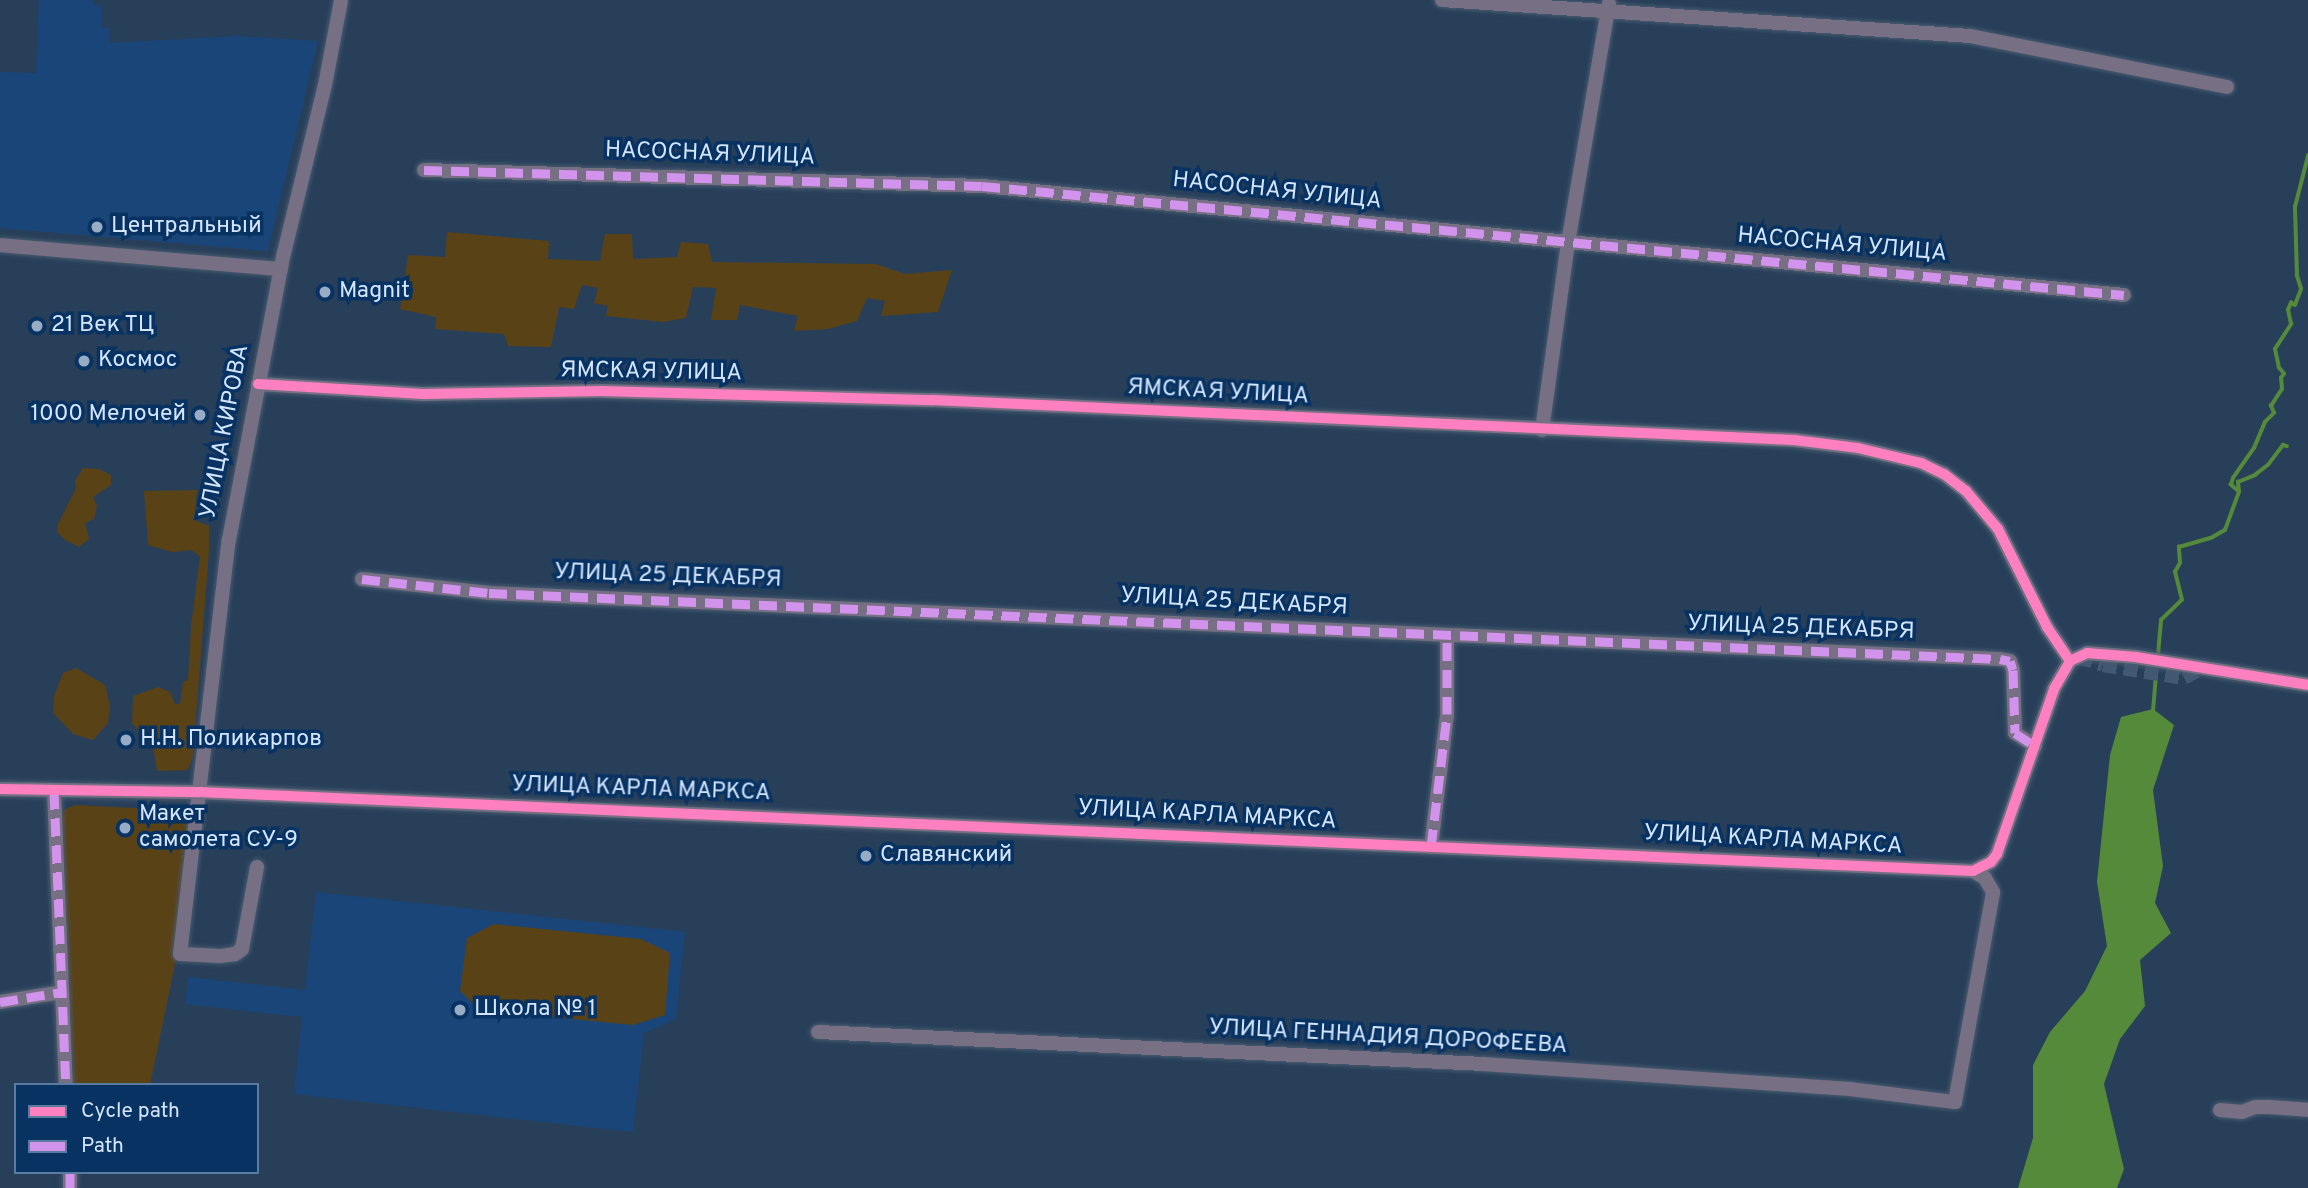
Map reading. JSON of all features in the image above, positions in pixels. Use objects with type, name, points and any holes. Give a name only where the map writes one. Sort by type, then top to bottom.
[{"type":"street","name":"УЛИЦА КИРОВА","points":[[257,867],[242,949],[235,954],[220,956],[180,954],[226,559],[281,269],[325,85],[341,0]]},
{"type":"street","points":[[1442,0],[1609,5],[1970,36],[2227,87]]},
{"type":"street","points":[[1542,430],[1568,243],[1609,5]]},
{"type":"street","name":"НАСОСНАЯ УЛИЦА","points":[[424,170],[982,186],[2124,295]]},
{"type":"street","points":[[0,245],[281,269]]},
{"type":"street","name":"ЯМСКАЯ УЛИЦА","points":[[258,384],[423,394],[602,391],[929,400],[1794,440],[1858,448],[1921,463],[1944,474],[1966,491],[1998,529],[2047,627],[2070,661]]},
{"type":"street","name":"УЛИЦА 25 ДЕКАБРЯ","points":[[362,579],[489,593],[885,608],[2005,660],[2010,661],[2013,670],[2015,733],[2035,746]]},
{"type":"street","points":[[1431,847],[1447,714],[1447,636]]},
{"type":"street","points":[[1973,871],[1991,862],[1997,854],[2054,689],[2070,661],[2087,653],[2092,646],[2217,663],[2220,671],[2308,685]]},
{"type":"street","name":"УЛИЦА КАРЛА МАРКСА","points":[[0,789],[199,792],[1973,871]]},
{"type":"street","points":[[54,791],[66,1083]]},
{"type":"street","name":"УЛИЦА ГЕННАДИЯ ДОРОФЕЕВА","points":[[818,1032],[1483,1064],[1850,1089],[1955,1101],[1993,892],[1985,878],[1973,871]]},
{"type":"street","points":[[0,1002],[62,992]]},
{"type":"street","points":[[2220,1110],[2242,1112],[2255,1107],[2270,1107],[2308,1110]]},
{"type":"shaded area","points":[[39,0],[93,0],[93,5],[102,6],[101,27],[109,28],[110,43],[236,36],[318,41],[268,251],[0,228],[0,72],[36,73]]},
{"type":"shaded area","points":[[447,232],[549,241],[548,259],[600,261],[605,234],[632,234],[633,259],[677,257],[681,242],[708,244],[712,262],[876,264],[905,274],[952,270],[938,312],[881,316],[885,301],[867,298],[857,321],[828,329],[794,331],[798,316],[740,305],[737,320],[711,320],[716,288],[693,287],[686,318],[663,322],[606,316],[608,306],[594,303],[598,288],[582,285],[574,309],[559,307],[551,347],[508,346],[504,334],[435,329],[436,317],[400,309],[408,255],[445,257]]},
{"type":"shaded area","points":[[83,468],[99,469],[111,475],[111,485],[93,497],[97,506],[94,519],[85,523],[89,539],[79,547],[65,540],[57,532],[58,524],[76,488],[75,481]]},
{"type":"shaded area","points":[[197,490],[194,520],[209,526],[209,551],[193,756],[188,770],[157,771],[153,747],[132,723],[133,696],[158,687],[170,692],[175,704],[180,704],[183,682],[188,680],[191,626],[200,557],[192,550],[172,552],[148,545],[144,491]]},
{"type":"shaded area","points":[[76,668],[105,685],[110,706],[108,723],[93,740],[73,734],[53,713],[54,696],[63,673]]},
{"type":"shaded area","points":[[2153,709],[2174,725],[2153,790],[2163,866],[2155,903],[2171,933],[2140,960],[2145,1006],[2120,1039],[2104,1084],[2124,1169],[2117,1188],[2018,1188],[2033,1138],[2033,1065],[2050,1032],[2085,991],[2107,946],[2097,882],[2110,755],[2121,717]]},
{"type":"shaded area","points":[[76,805],[192,811],[177,954],[150,1083],[74,1083],[60,820],[65,809]]},
{"type":"shaded area","name":"Школа № 1","points":[[316,892],[685,932],[676,1019],[644,1033],[633,1132],[294,1094],[302,1017],[185,1004],[188,977],[305,990]]},
{"type":"shaded area","points":[[494,924],[641,939],[670,953],[665,1015],[633,1025],[480,1010],[460,991],[467,938]]},
{"type":"waterway","points":[[2158,655],[2161,620],[2182,600],[2175,572],[2180,563],[2179,547],[2211,538],[2225,530],[2239,492],[2231,485],[2233,478],[2254,448],[2265,422],[2274,413],[2271,406],[2282,389],[2281,378],[2284,374],[2279,368],[2275,349],[2291,324],[2288,310],[2291,303],[2295,305],[2301,289],[2297,276],[2295,207],[2308,156]]},
{"type":"waterway","points":[[2239,492],[2238,482],[2255,475],[2268,465],[2283,445],[2287,446]]},
{"type":"waterway","points":[[2153,711],[2157,663]]},
{"type":"tunnel","points":[[2079,657],[2103,665],[2184,678],[2202,668]]},
{"type":"marked path","points":[[424,170],[982,186],[2124,295]]},
{"type":"marked path","points":[[362,579],[489,593],[2000,659],[2010,661],[2013,670],[2015,733],[2035,746]]},
{"type":"marked path","points":[[1431,847],[1447,714],[1447,636]]},
{"type":"marked path","points":[[54,791],[66,1083]]},
{"type":"marked path","points":[[0,1002],[62,992]]},
{"type":"marked path","points":[[70,1174],[70,1188]]},
{"type":"cycle path","points":[[258,384],[423,394],[602,391],[933,400],[1794,440],[1858,448],[1921,463],[1944,474],[1966,491],[1998,529],[2047,627],[2070,661]]},
{"type":"cycle path","points":[[0,789],[199,792],[1973,871],[1991,862],[1997,854],[2054,689],[2070,661],[2087,653],[2136,657],[2308,685]]},
{"type":"place","name":"Центральный","points":[[97,227]]},
{"type":"place","name":"Magnit","points":[[325,292]]},
{"type":"place","name":"21 Век ТЦ","points":[[37,326]]},
{"type":"place","name":"Космос","points":[[84,361]]},
{"type":"place","name":"1000 Мелочей","points":[[200,415]]},
{"type":"place","name":"Н.Н. Поликарпов","points":[[126,740]]},
{"type":"place","name":"Макет самолета СУ-9","points":[[125,828]]},
{"type":"place","name":"Славянский","points":[[866,856]]},
{"type":"place","name":"Школа № 1","points":[[460,1010]]}]
